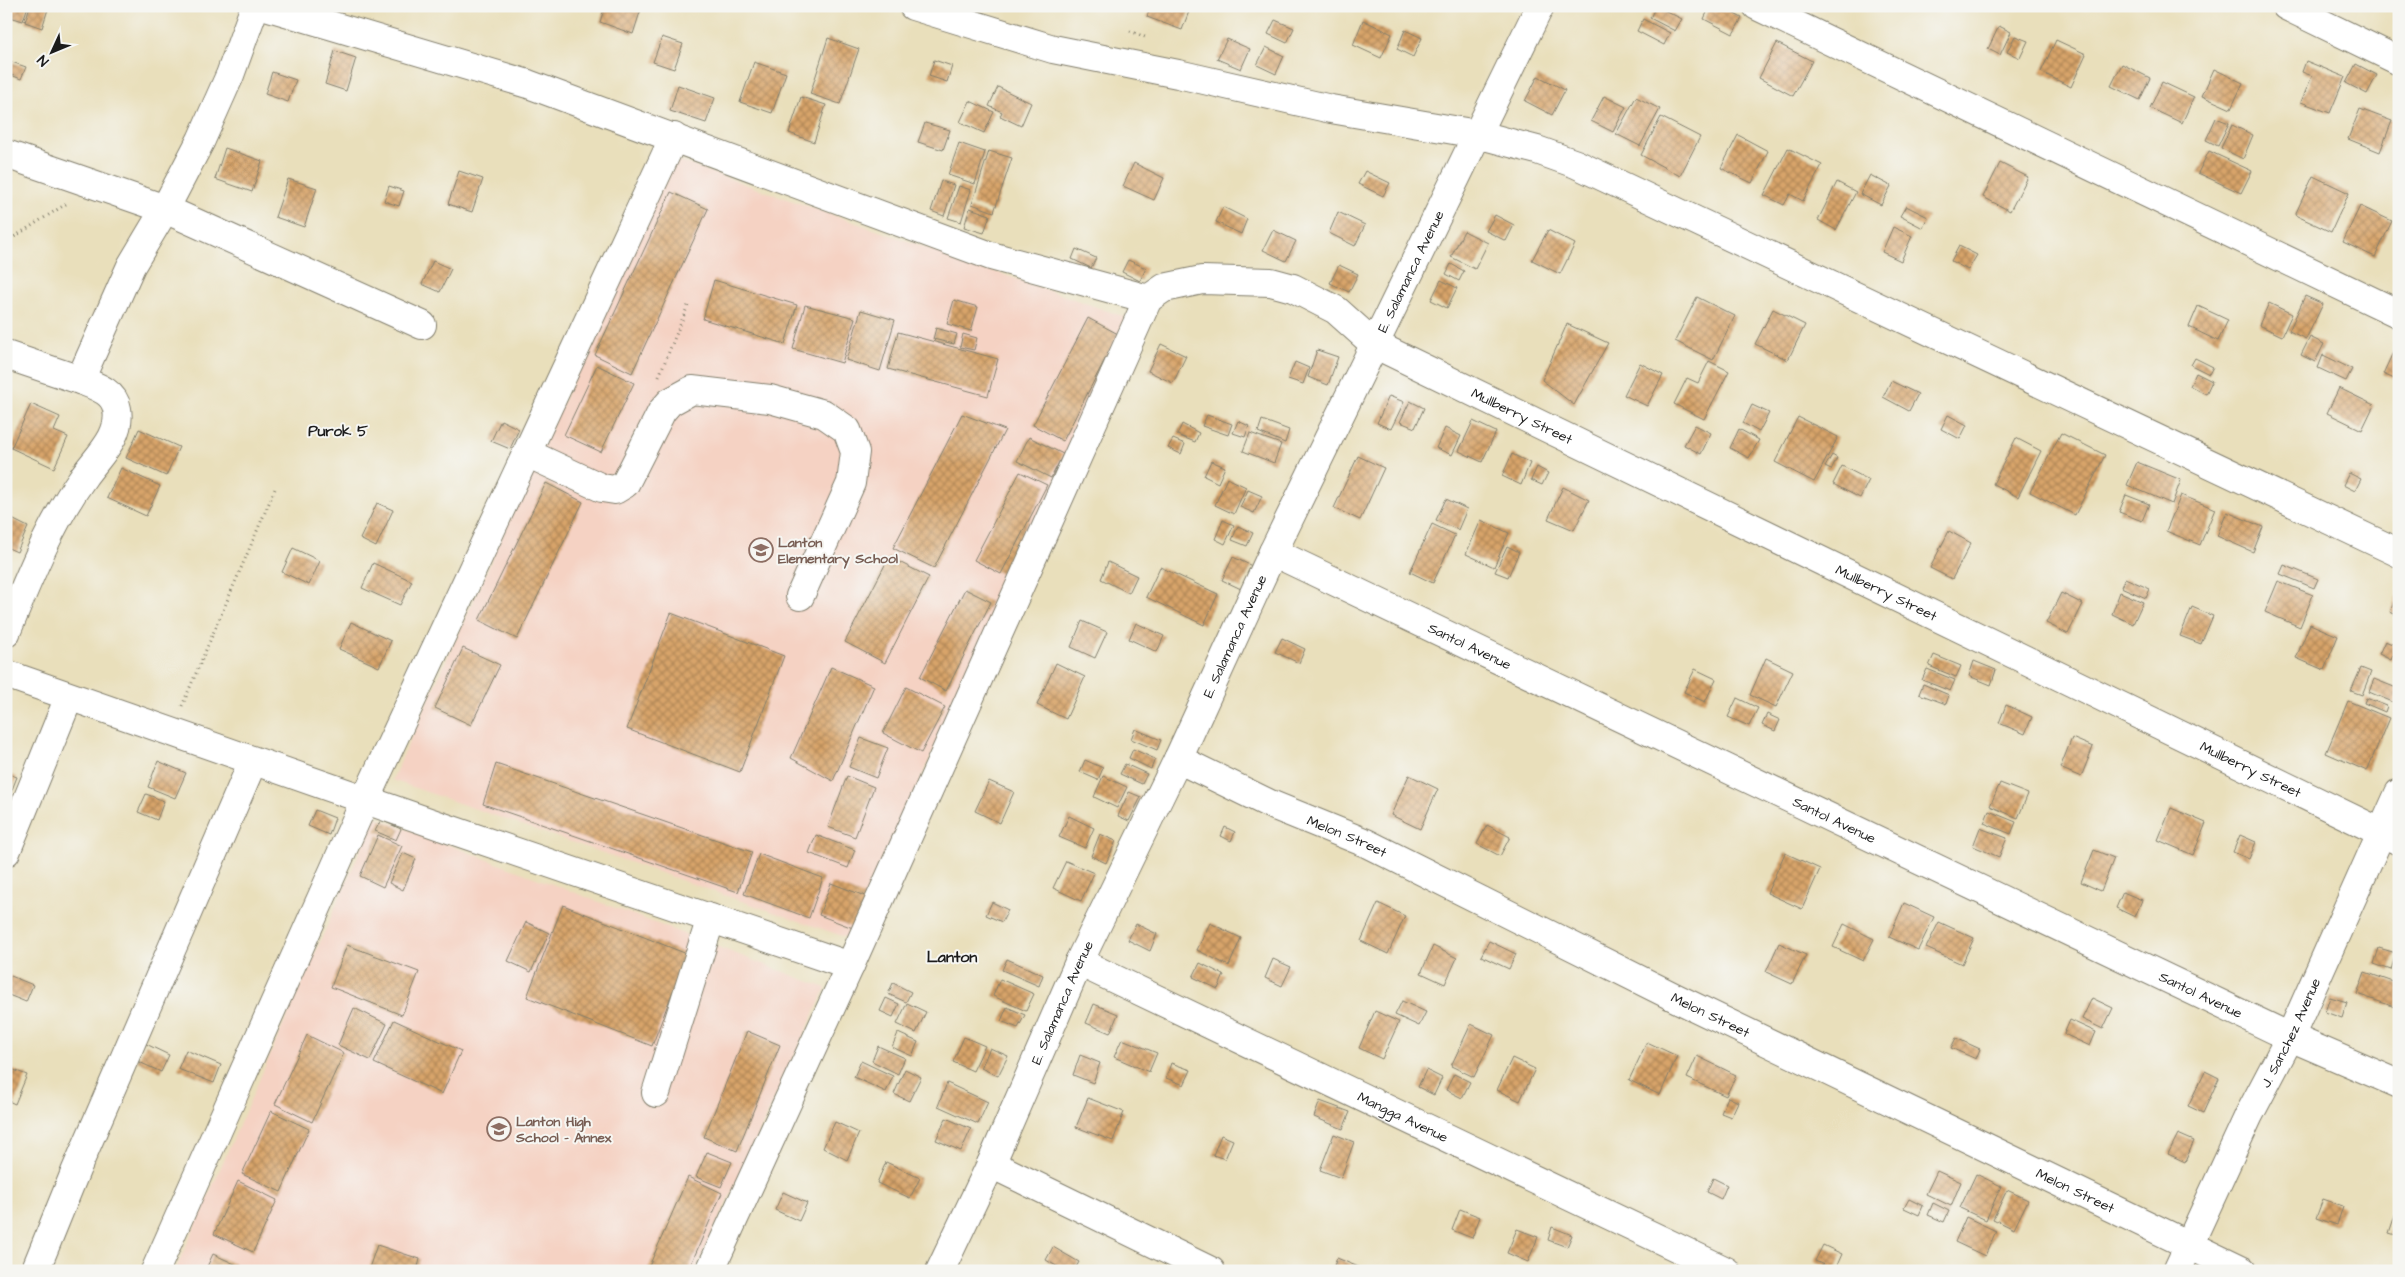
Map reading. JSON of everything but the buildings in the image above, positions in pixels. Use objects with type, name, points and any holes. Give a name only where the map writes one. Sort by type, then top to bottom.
[{"type":"street","points":[[80,380],[130,266],[164,209],[201,140],[230,75],[255,6]]},
{"type":"street","points":[[266,6],[528,84],[990,256],[1148,299],[850,966],[710,1271]]},
{"type":"street","points":[[913,6],[1053,49],[1331,108],[1477,134],[1537,150],[1576,164],[2399,553]]},
{"type":"street","name":"E. Salamanca Avenue","points":[[940,1271],[991,1164],[1079,962],[1178,760],[1273,552],[1540,6]]},
{"type":"street","points":[[1757,6],[2399,314]]},
{"type":"street","points":[[2286,6],[2399,61]]},
{"type":"street","points":[[155,1271],[366,800],[674,137]]},
{"type":"street","points":[[6,154],[164,209],[422,325]]},
{"type":"street","name":"Mullberry Street","points":[[1148,299],[1164,288],[1202,280],[1271,282],[1294,288],[1336,310],[1374,344],[2390,837]]},
{"type":"street","points":[[6,355],[100,388],[115,403],[117,416],[112,438],[83,476],[46,542],[6,633]]},
{"type":"street","points":[[527,453],[602,488],[615,490],[624,484],[631,474],[662,411],[670,402],[692,390],[770,399],[824,414],[847,430],[856,452],[851,483],[800,596]]},
{"type":"street","name":"Santol Avenue","points":[[1273,552],[2290,1037],[2399,1084]]},
{"type":"street","points":[[6,674],[252,761],[850,966]]},
{"type":"street","points":[[7,848],[69,696]]},
{"type":"street","name":"Melon Street","points":[[1178,760],[1270,804],[1366,843],[1676,998],[2243,1271]]},
{"type":"street","points":[[35,1271],[76,1170],[252,761]]},
{"type":"street","name":"J. Sanchez Avenue","points":[[2177,1271],[2249,1115],[2390,837],[2399,793]]},
{"type":"street","points":[[656,1093],[711,918]]},
{"type":"street","name":"Mangga Avenue","points":[[1079,962],[1726,1271]]},
{"type":"street","points":[[991,1164],[1211,1271]]},
{"type":"path","points":[[6,242],[97,185]]},
{"type":"path","points":[[656,383],[689,304]]},
{"type":"path","points":[[170,731],[275,489]]},
{"type":"shaded area","name":"Lanton Elementary School","points":[[673,159],[1131,319],[848,938],[392,780]]},
{"type":"shaded area","name":"Lanton High School – Annex","points":[[375,817],[826,988],[695,1271],[175,1271]]},
{"type":"place","name":"Lanton Elementary School","points":[[761,550]]},
{"type":"place","name":"Lanton High School – Annex","points":[[499,1129]]},
{"type":"district","name":"Purok 5","points":[[338,431]]},
{"type":"district","name":"Lanton","points":[[952,956]]}]
